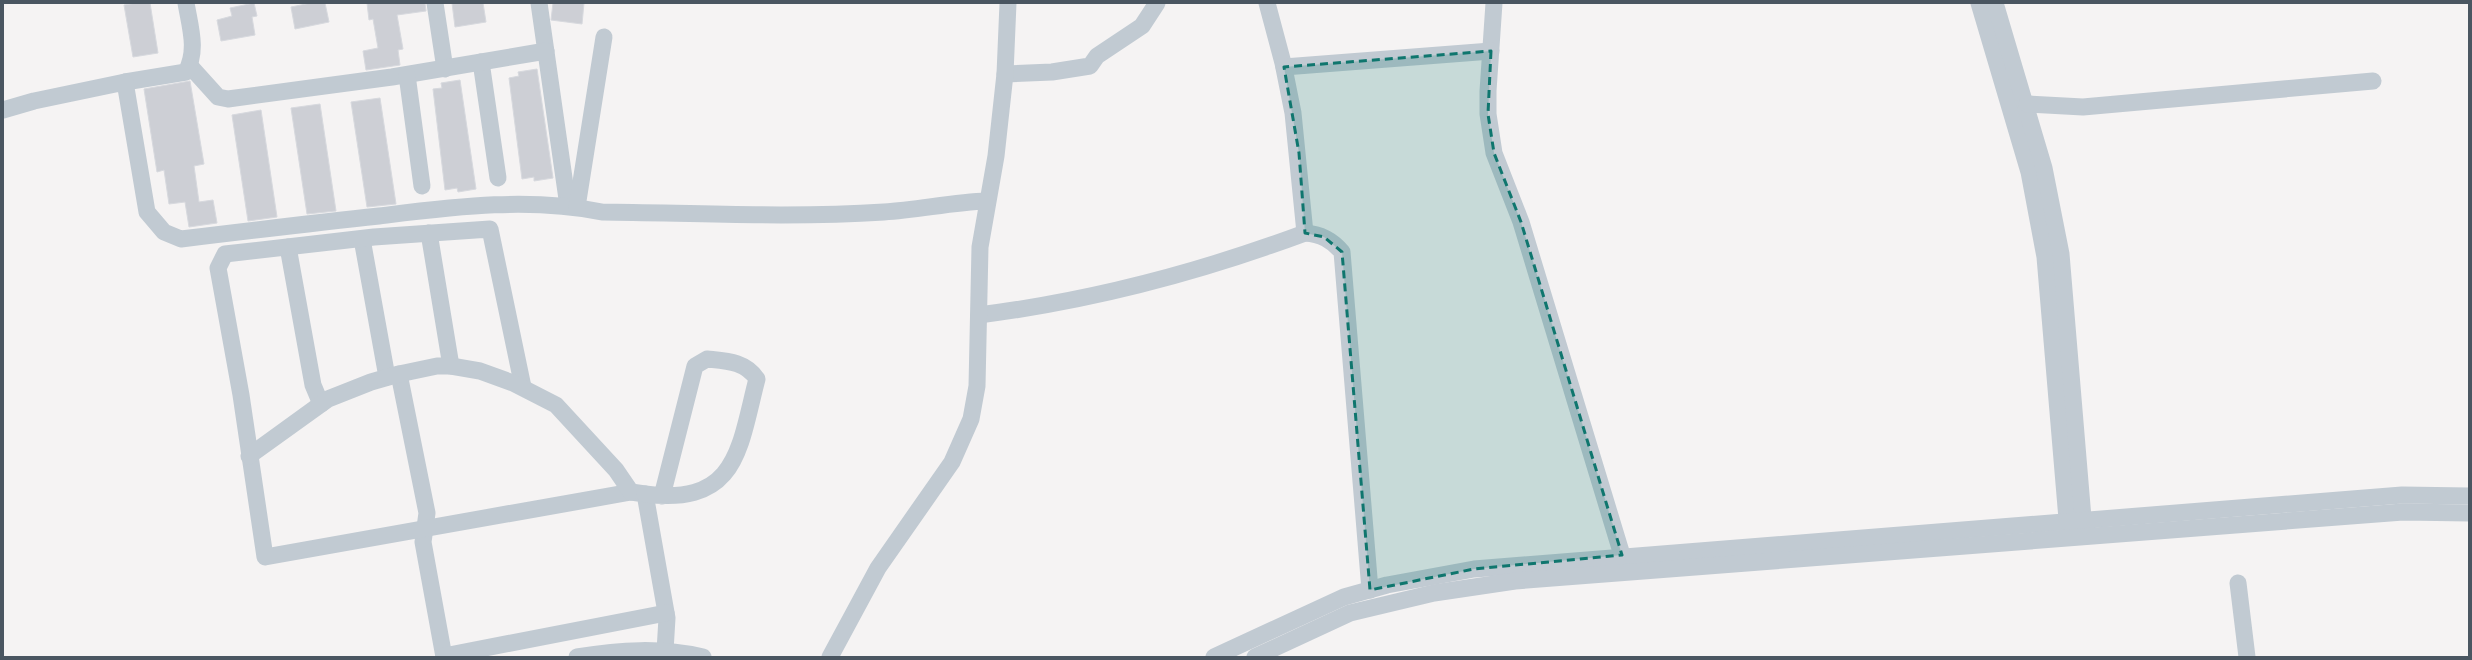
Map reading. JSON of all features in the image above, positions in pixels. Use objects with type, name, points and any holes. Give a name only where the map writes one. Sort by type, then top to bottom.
[{"type":"street","points":[[3,110],[34,101],[126,82],[186,72],[190,66],[193,47],[186,3]]},
{"type":"street","points":[[435,3],[445,68]]},
{"type":"street","points":[[539,3],[572,206]]},
{"type":"street","points":[[830,657],[878,568],[952,462],[971,419],[976,392],[980,247],[996,156],[1005,74],[1008,3]]},
{"type":"street","points":[[1005,74],[1052,72],[1090,66],[1097,56],[1142,26],[1157,3]]},
{"type":"street","points":[[1267,3],[1284,67],[1298,153],[1305,233]]},
{"type":"street","points":[[1494,3],[1488,114],[1494,153],[1521,222],[1622,555]]},
{"type":"street","points":[[1979,3],[2018,128],[2039,222],[2050,298],[2075,520]]},
{"type":"street","points":[[1995,3],[2044,168],[2061,254],[2076,537]]},
{"type":"street","points":[[572,206],[604,37]]},
{"type":"street","points":[[190,66],[218,97],[228,99],[407,75],[546,51]]},
{"type":"street","points":[[1284,67],[1491,51]]},
{"type":"street","points":[[481,62],[498,178]]},
{"type":"street","points":[[407,75],[422,186]]},
{"type":"street","points":[[2026,104],[2083,107],[2373,81]]},
{"type":"street","points":[[126,82],[147,212],[157,226],[172,236],[181,239],[454,207],[486,205],[572,206],[602,212],[885,212],[957,202],[987,201]]},
{"type":"street","points":[[522,387],[490,229],[362,239],[225,254],[218,268],[250,456],[265,557],[425,528],[646,494],[697,492],[717,481],[732,465],[737,456],[757,379],[748,368],[735,362],[707,359],[695,366],[646,494],[666,613],[665,651]]},
{"type":"street","points":[[429,233],[451,366]]},
{"type":"street","points":[[979,315],[1101,294],[1248,254],[1305,233],[1324,237],[1342,252],[1370,590]]},
{"type":"street","points":[[362,239],[393,376],[427,513],[423,542],[444,656],[666,613]]},
{"type":"street","points":[[288,247],[313,385],[321,404]]},
{"type":"street","points":[[250,456],[321,404],[349,390],[393,376],[437,366],[451,366],[480,371],[522,387],[556,405],[616,470],[646,494]]},
{"type":"street","points":[[1214,657],[1344,597],[1370,590],[1474,569],[1622,555],[2402,495],[2469,496]]},
{"type":"street","points":[[1255,657],[1350,613],[1434,592],[1515,581],[2403,512],[2469,514]]},
{"type":"street","points":[[2238,583],[2247,657]]},
{"type":"street","points":[[577,657],[618,650],[665,651],[703,657]]},
{"type":"highlighted area","points":[[1491,51],[1488,114],[1494,153],[1521,222],[1622,555],[1474,569],[1370,590],[1342,252],[1324,237],[1305,233],[1299,153],[1284,67]]},
{"type":"building","points":[[150,3],[158,53],[133,57],[124,5]]},
{"type":"building","points":[[254,3],[257,16],[252,17],[255,35],[221,41],[217,20],[232,16],[230,8]]},
{"type":"building","points":[[311,3],[325,3],[329,22],[295,29],[291,7]]},
{"type":"building","points":[[367,3],[425,3],[426,11],[397,15],[403,49],[398,50],[400,65],[366,70],[363,51],[378,48],[373,19],[369,20]]},
{"type":"building","points":[[452,3],[483,3],[486,22],[455,27]]},
{"type":"building","points":[[553,3],[584,3],[582,24],[551,20]]},
{"type":"building","points":[[537,69],[553,178],[534,181],[534,177],[522,179],[509,78],[519,76],[518,72]]},
{"type":"building","points":[[460,80],[476,189],[458,192],[457,188],[445,190],[433,89],[442,88],[441,83]]},
{"type":"building","points":[[190,81],[204,164],[194,166],[199,202],[213,200],[217,223],[189,227],[185,202],[169,204],[164,170],[157,172],[144,89]]},
{"type":"building","points":[[380,98],[396,204],[367,207],[351,102]]},
{"type":"building","points":[[320,104],[336,211],[307,214],[291,108]]},
{"type":"building","points":[[261,110],[277,217],[248,221],[232,115]]}]
